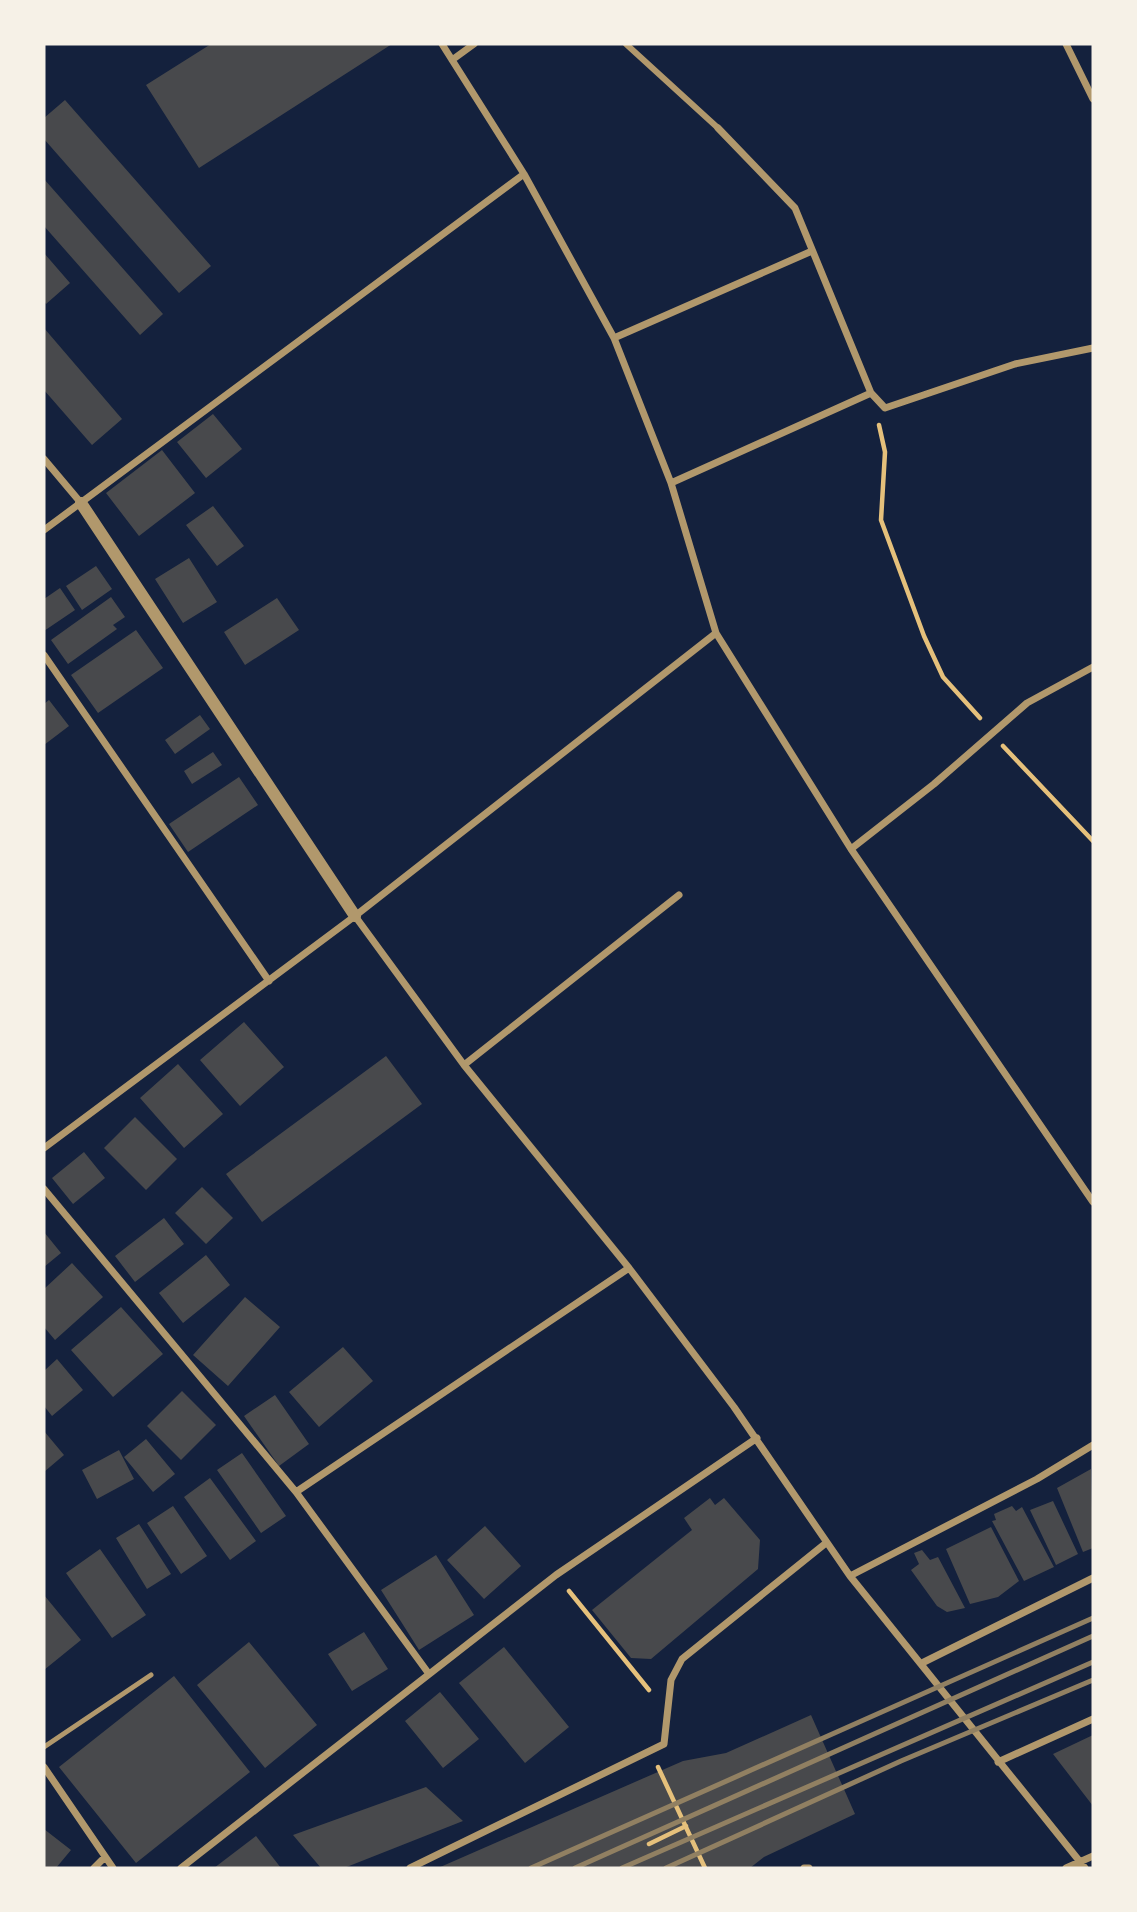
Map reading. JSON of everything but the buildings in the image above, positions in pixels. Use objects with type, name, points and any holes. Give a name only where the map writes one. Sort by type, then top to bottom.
[{"type":"street","points":[[442,44],[524,174],[614,338],[671,483],[716,633],[852,849],[1093,1202]]},
{"type":"street","points":[[452,60],[474,44]]},
{"type":"street","points":[[626,44],[718,128],[795,208],[871,393],[885,408],[1014,364],[1093,348]]},
{"type":"street","points":[[1066,44],[1093,99]]},
{"type":"street","points":[[44,530],[524,174]]},
{"type":"street","points":[[614,338],[812,251]]},
{"type":"street","points":[[671,483],[871,393]]},
{"type":"street","points":[[44,459],[80,503],[355,916],[464,1065],[629,1268],[757,1438],[850,1576],[1085,1868]]},
{"type":"street","points":[[44,1148],[355,916],[716,633]]},
{"type":"street","points":[[44,655],[269,981]]},
{"type":"street","points":[[852,849],[1027,703],[1093,667]]},
{"type":"street","points":[[464,1065],[678,895]]},
{"type":"street","points":[[44,1189],[296,1492],[429,1674]]},
{"type":"street","points":[[296,1492],[629,1268]]},
{"type":"street","points":[[181,1868],[556,1575],[757,1438]]},
{"type":"street","points":[[850,1576],[1037,1479],[1093,1445]]},
{"type":"street","points":[[410,1868],[664,1744],[671,1680],[682,1660],[826,1543]]},
{"type":"street","points":[[922,1663],[1093,1578]]},
{"type":"street","points":[[998,1762],[1093,1719]]},
{"type":"street","points":[[44,1767],[113,1868]]},
{"type":"street","points":[[1066,1868],[1078,1860],[1093,1856]]},
{"type":"street","points":[[94,1868],[105,1857]]},
{"type":"street","points":[[804,1868],[809,1868]]},
{"type":"lane","points":[[44,1747],[151,1675]]},
{"type":"path","points":[[885,408],[878,422],[885,452],[881,520],[924,636],[943,677],[1093,841]]},
{"type":"path","points":[[556,1575],[668,1712]]},
{"type":"path","points":[[651,1751],[705,1868]]},
{"type":"path","points":[[649,1844],[686,1826]]},
{"type":"railway","points":[[531,1868],[1093,1618]]},
{"type":"railway","points":[[575,1868],[1093,1636]]},
{"type":"railway","points":[[622,1868],[1093,1662]]},
{"type":"railway","points":[[666,1868],[901,1761],[1093,1680]]}]
